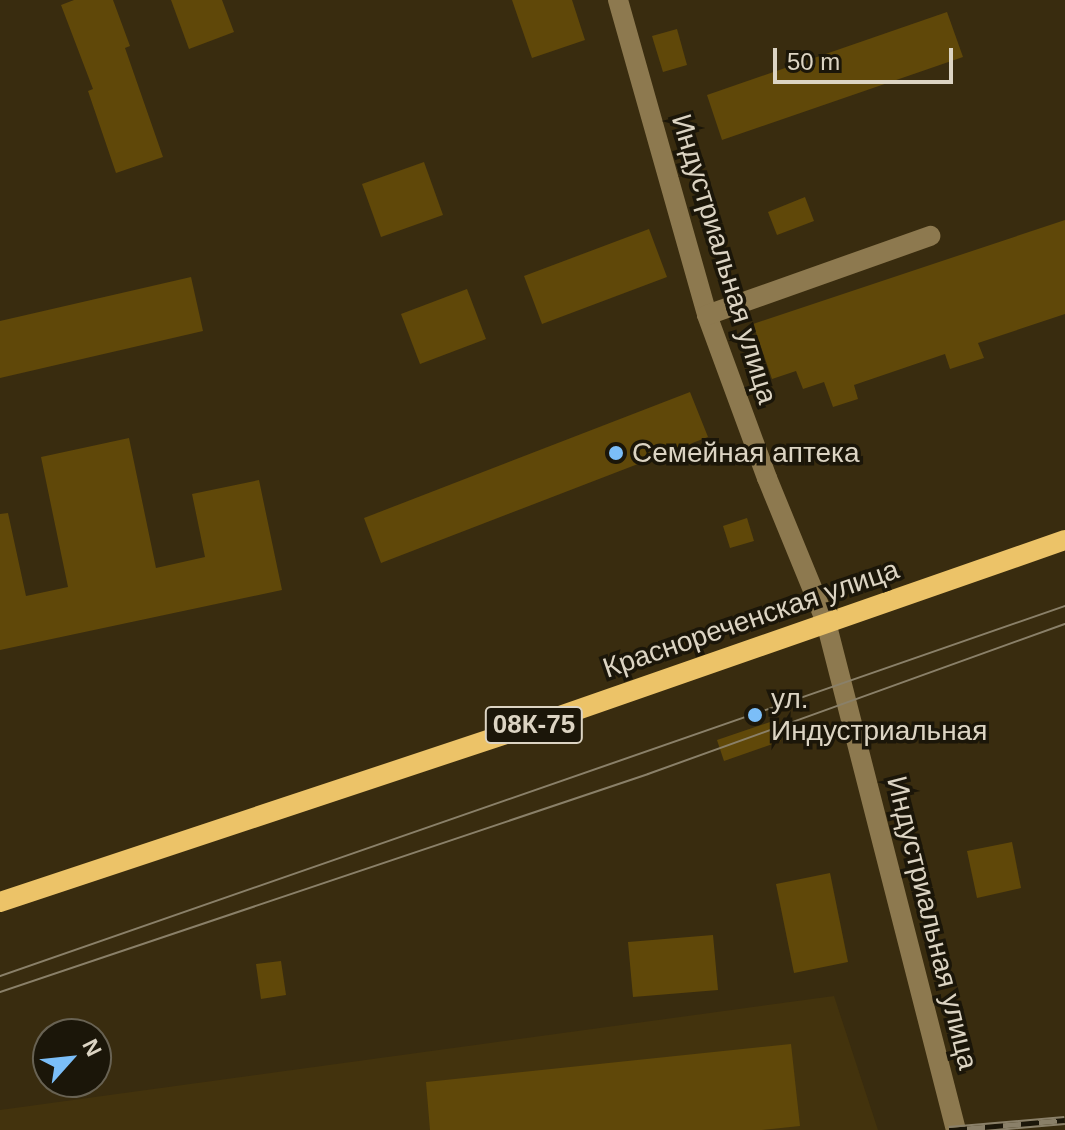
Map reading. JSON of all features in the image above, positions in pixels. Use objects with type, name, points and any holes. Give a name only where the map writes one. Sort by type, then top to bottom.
[{"type":"main road","name":"Краснореченская улица","points":[[0,902],[557,717],[1065,540]]},
{"type":"street","name":"Индустриальная улица","points":[[618,0],[707,315],[767,478],[826,622],[956,1130]]},
{"type":"street","points":[[707,315],[930,236]]},
{"type":"shaded area","points":[[834,996],[878,1130],[0,1130],[0,1110],[88,1098],[112,1098],[112,1095]]},
{"type":"building","points":[[74,0],[113,0],[130,46],[125,48],[163,157],[116,173],[88,91],[93,89],[61,5]]},
{"type":"building","points":[[171,0],[222,0],[234,32],[189,49]]},
{"type":"building","points":[[512,0],[572,0],[585,40],[532,58]]},
{"type":"building","points":[[947,12],[963,57],[722,140],[707,95]]},
{"type":"building","points":[[677,29],[687,65],[663,72],[652,36]]},
{"type":"building","points":[[424,162],[443,215],[381,237],[362,184]]},
{"type":"building","points":[[805,197],[814,221],[777,235],[768,212]]},
{"type":"building","points":[[1065,220],[1065,314],[978,343],[984,358],[950,369],[945,354],[854,385],[858,399],[833,407],[824,382],[803,389],[796,371],[772,379],[753,324]]},
{"type":"building","points":[[649,229],[667,277],[542,324],[524,276]]},
{"type":"building","points":[[191,277],[203,331],[0,378],[0,321]]},
{"type":"building","points":[[467,289],[486,339],[420,364],[401,314]]},
{"type":"building","points":[[690,392],[708,437],[381,563],[364,518]]},
{"type":"building","points":[[129,438],[156,568],[205,557],[192,494],[259,480],[282,590],[0,650],[0,514],[8,513],[26,596],[68,587],[41,457]]},
{"type":"building","points":[[747,518],[754,541],[730,548],[723,526]]},
{"type":"building","points":[[773,721],[781,741],[724,761],[717,740]]},
{"type":"building","points":[[1012,842],[1021,888],[977,898],[967,851]]},
{"type":"building","points":[[830,873],[848,962],[794,973],[776,884]]},
{"type":"building","points":[[713,935],[718,990],[633,997],[628,942]]},
{"type":"building","points":[[281,961],[286,995],[261,999],[256,964]]},
{"type":"building","points":[[791,1044],[800,1126],[762,1130],[430,1130],[426,1082]]},
{"type":"tram line","points":[[0,976],[1065,606]]},
{"type":"tram line","points":[[0,992],[648,774],[1065,624]]},
{"type":"railway","points":[[949,1130],[1065,1120]]},
{"type":"place","name":"Семейная аптека","points":[[616,453]]},
{"type":"place","name":"ул. Индустриальная","points":[[755,715]]}]
